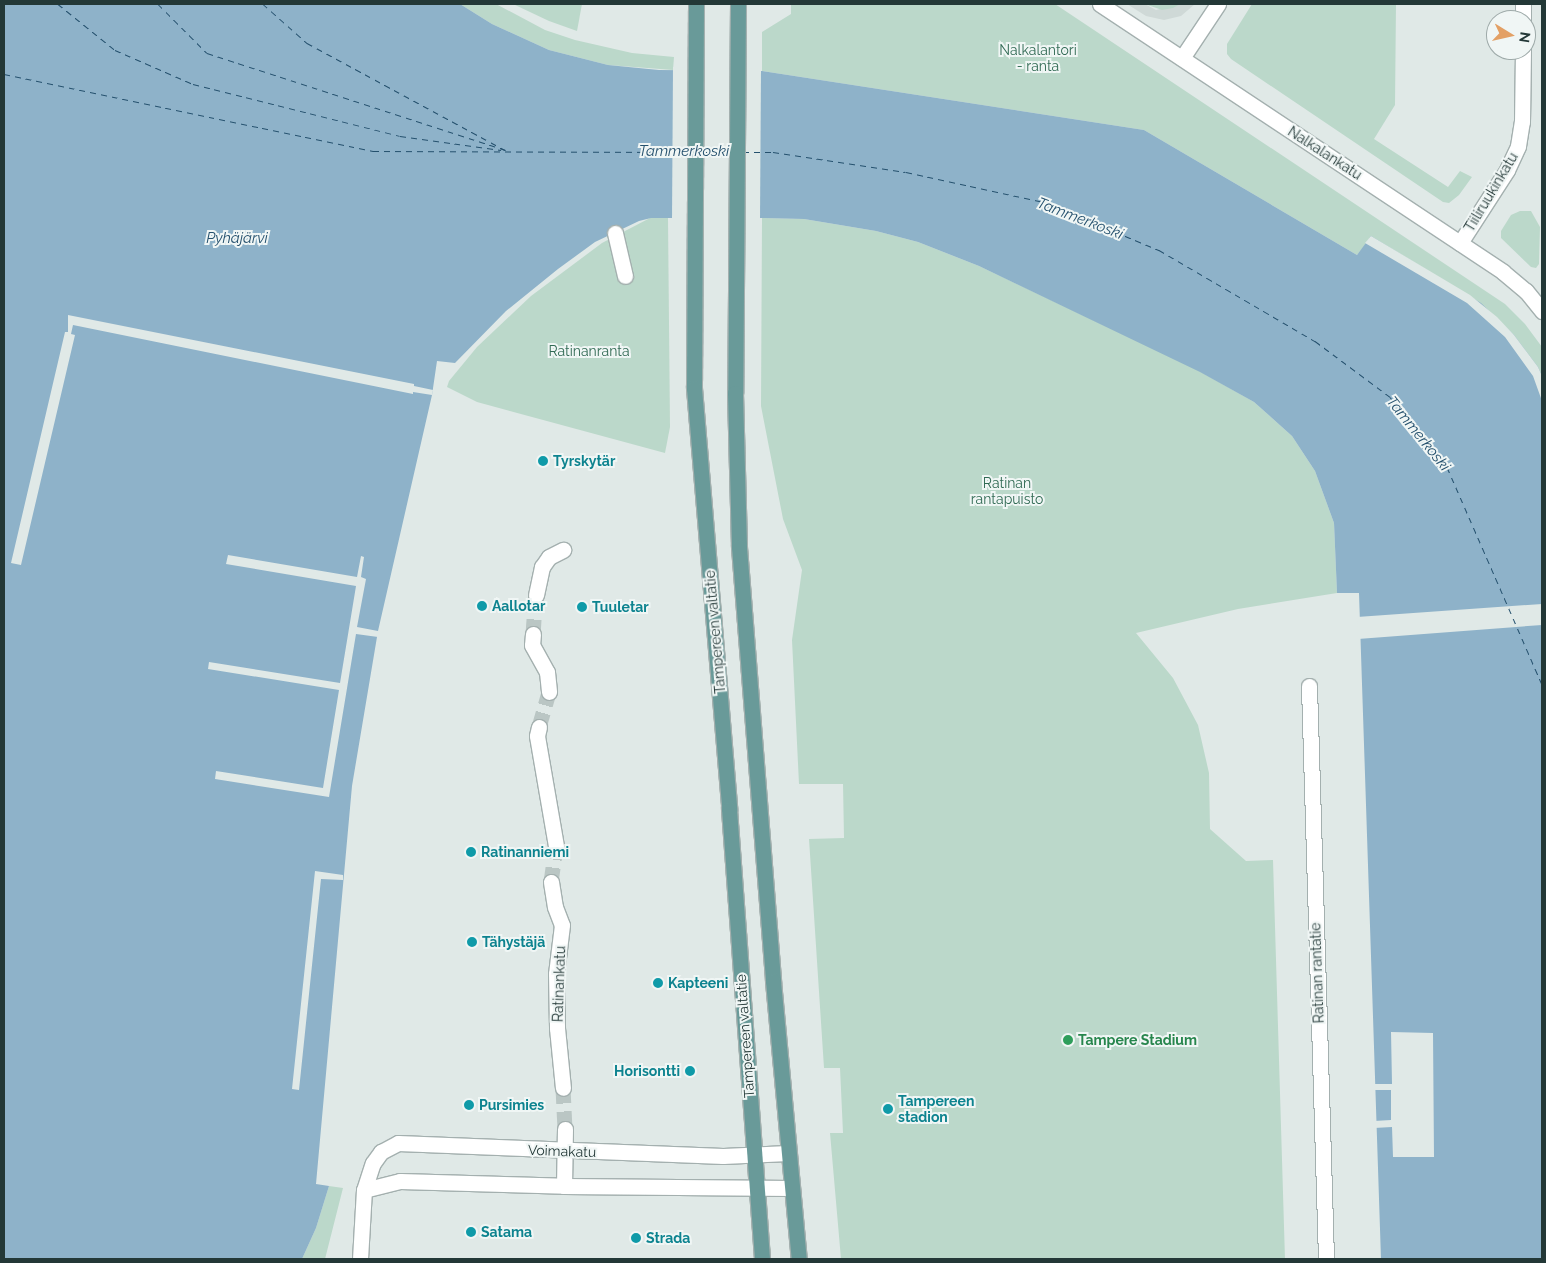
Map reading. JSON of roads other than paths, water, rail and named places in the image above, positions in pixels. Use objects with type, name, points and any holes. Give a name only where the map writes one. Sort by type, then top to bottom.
[{"type":"main road","name":"Tampereen valtatie","points":[[696,4],[694,360],[762,1259]]},
{"type":"main road","points":[[738,4],[735,361],[739,547],[788,1153],[800,1259]]},
{"type":"street","name":"Nalkalankatu","points":[[1100,4],[1460,242],[1513,280],[1542,309]]},
{"type":"street","points":[[1182,58],[1218,4]]},
{"type":"street","name":"Tiiliruukinkatu","points":[[1460,242],[1507,170],[1518,146],[1522,122],[1522,60]]},
{"type":"street","points":[[615,233],[625,276]]},
{"type":"street","points":[[536,595],[542,567],[549,557],[562,550]]},
{"type":"street","points":[[533,634],[532,645],[547,672],[549,692]]},
{"type":"street","name":"Ratinan rantatie","points":[[1309,686],[1326,1259]]},
{"type":"street","points":[[538,727],[536,736],[556,846]]},
{"type":"street","name":"Ratinankatu","points":[[551,882],[555,907],[562,924],[556,974],[563,1088]]},
{"type":"street","points":[[564,1186],[565,1129]]},
{"type":"street","name":"Voimakatu","points":[[360,1259],[364,1190],[373,1163],[381,1152],[398,1143],[564,1151],[753,1155],[788,1153]]},
{"type":"street","points":[[364,1190],[400,1181],[564,1186],[791,1188]]},
{"type":"water","name":"Pyhäjärvi","points":[[4,4],[460,4],[492,24],[549,50],[608,65],[659,70],[762,71],[1144,130],[1357,255],[1371,236],[1481,303],[1514,335],[1538,367],[1542,376],[1542,1259],[1381,1259],[1359,593],[1337,593],[1334,523],[1315,471],[1292,436],[1254,402],[1200,372],[979,266],[918,242],[876,231],[804,219],[651,218],[639,221],[595,242],[558,269],[506,311],[455,363],[437,361],[432,395],[378,631],[352,786],[316,1184],[329,1186],[316,1228],[302,1259],[4,1259]]},
{"type":"tunnel","points":[[533,634],[536,595]]},
{"type":"tunnel","points":[[539,727],[549,692]]},
{"type":"tunnel","points":[[551,882],[556,846]]},
{"type":"tunnel","points":[[563,1088],[565,1129]]},
{"type":"place","name":"Tyrskytär","points":[[543,461]]},
{"type":"place","name":"Aallotar","points":[[482,606]]},
{"type":"place","name":"Tuuletar","points":[[582,607]]},
{"type":"place","name":"Ratinanniemi","points":[[471,852]]},
{"type":"place","name":"Tähystäjä","points":[[472,942]]},
{"type":"place","name":"Kapteeni","points":[[658,983]]},
{"type":"place","name":"Tampere Stadium","points":[[1068,1040]]},
{"type":"place","name":"Horisontti","points":[[690,1071]]},
{"type":"place","name":"Pursimies","points":[[469,1105]]},
{"type":"place","name":"Tampereen stadion","points":[[888,1109]]},
{"type":"place","name":"Satama","points":[[471,1232]]},
{"type":"place","name":"Strada","points":[[636,1238]]},
{"type":"park label","name":"Nalkalantori - ranta","points":[[1038,58]]},
{"type":"park label","name":"Ratinanranta","points":[[589,351]]},
{"type":"park label","name":"Ratinan rantapuisto","points":[[1007,492]]},
{"type":"water label","name":"Tammerkoski","points":[[684,152]]},
{"type":"water label","name":"Tammerkoski","points":[[1080,219]]},
{"type":"water label","name":"Tammerkoski","points":[[1418,434]]}]
